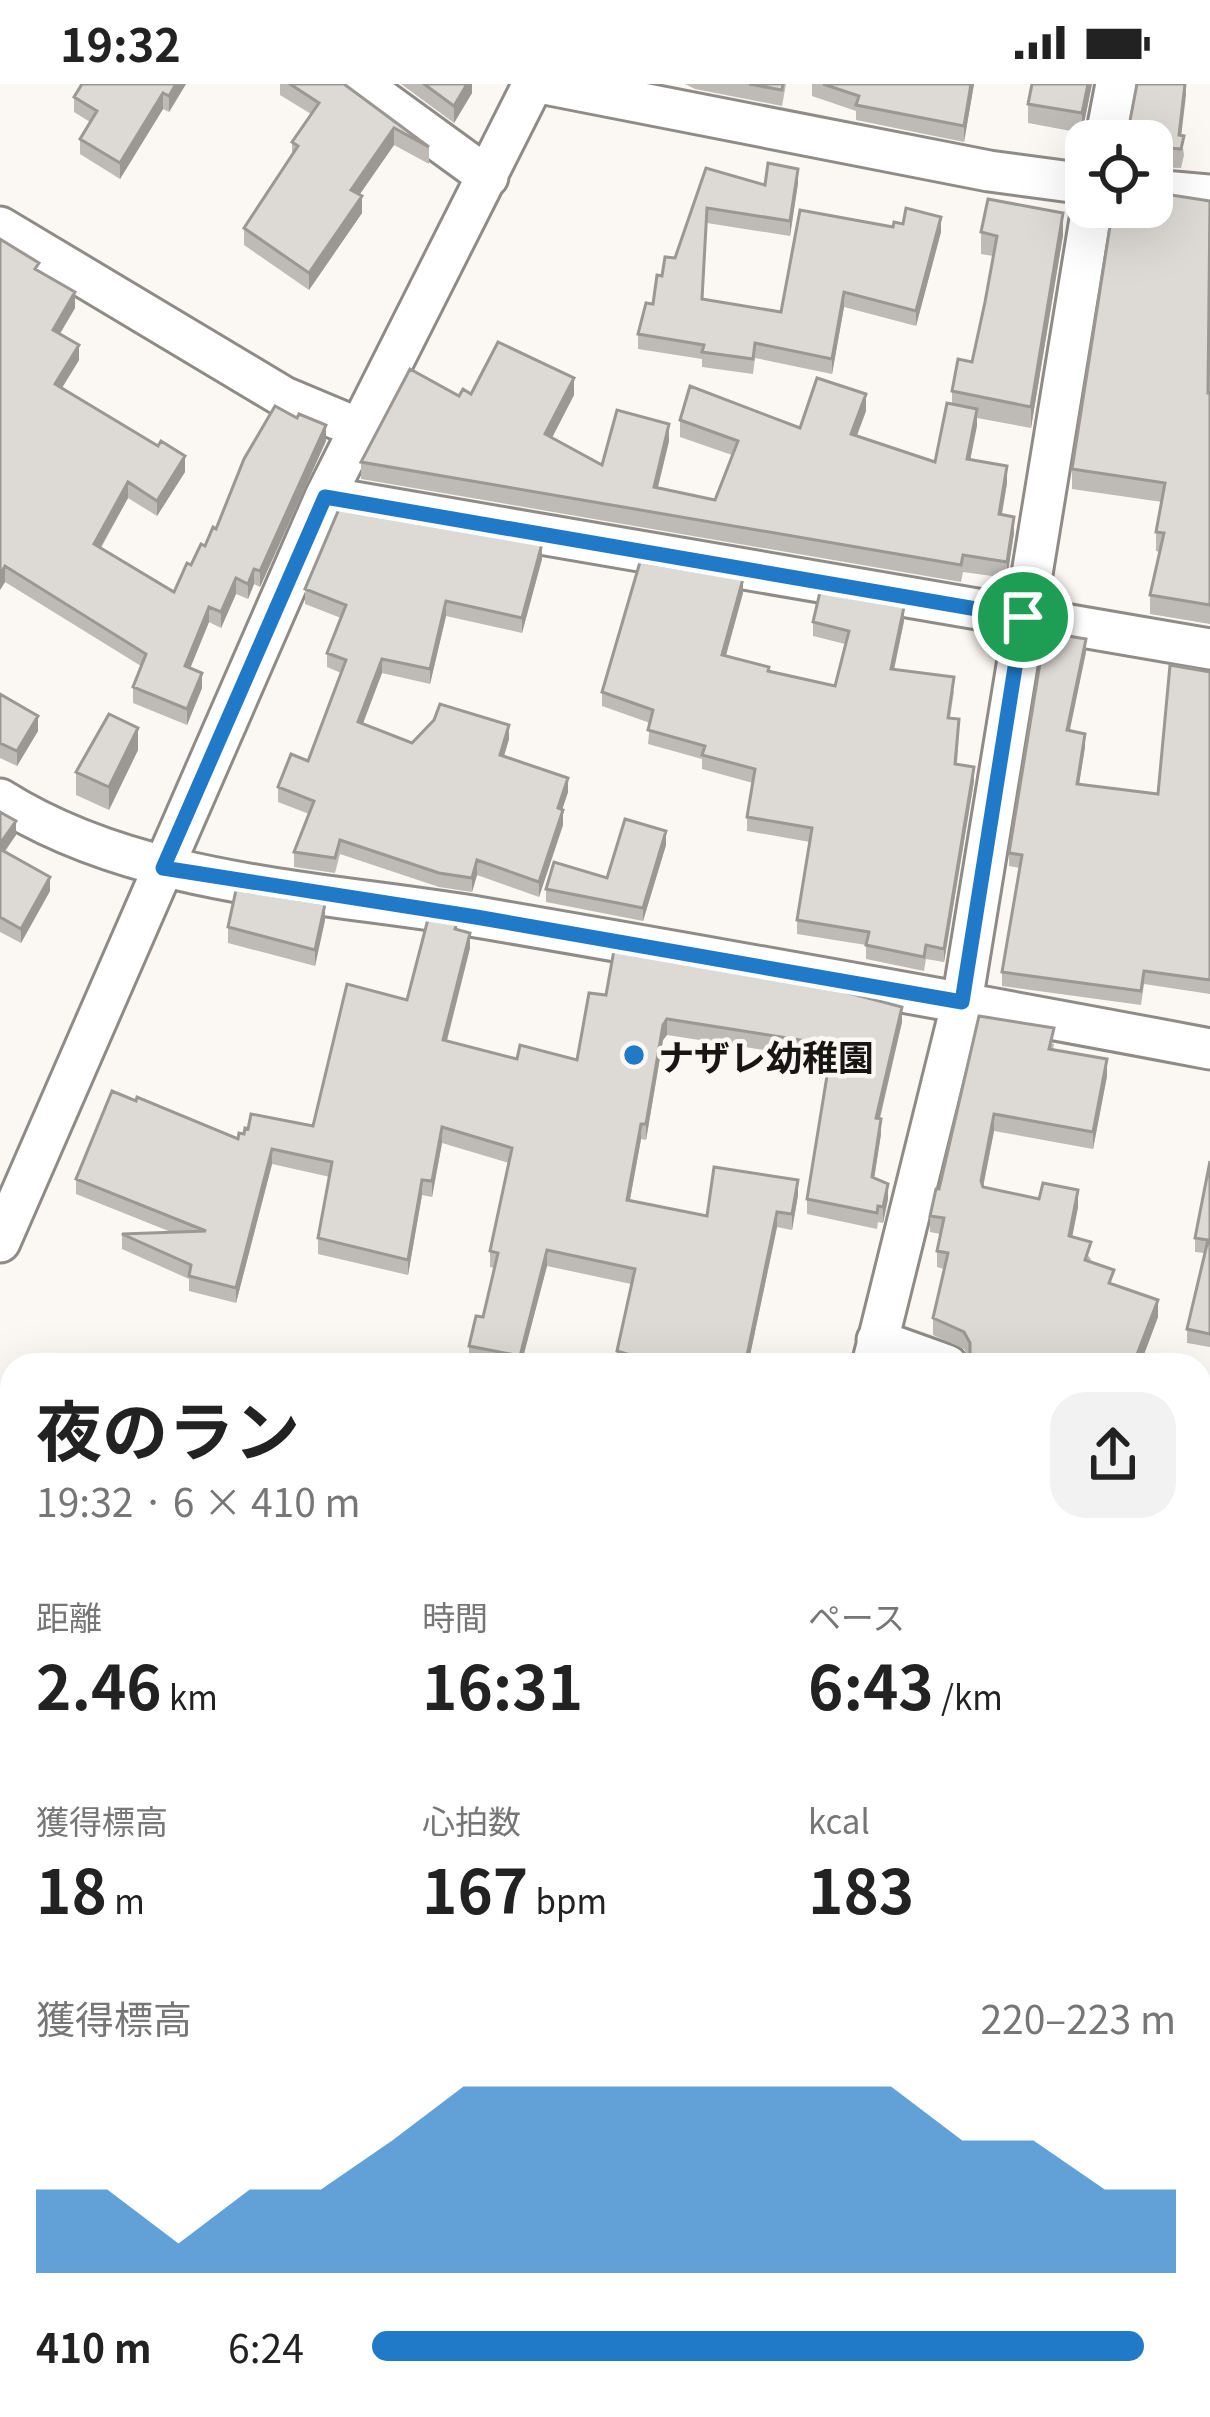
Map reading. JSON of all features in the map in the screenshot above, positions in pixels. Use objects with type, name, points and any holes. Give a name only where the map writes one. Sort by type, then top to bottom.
[{"type":"street","points":[[360,84],[488,178]]},
{"type":"street","points":[[0,1242],[325,497],[533,84]]},
{"type":"street","points":[[545,84],[989,171],[1065,181]]},
{"type":"street","points":[[1109,120],[1115,84]]},
{"type":"street","points":[[1173,192],[1210,195]]},
{"type":"street","points":[[0,227],[284,397],[358,428]]},
{"type":"street","points":[[874,1353],[962,1002],[1089,228]]},
{"type":"street","points":[[325,497],[1210,650]]},
{"type":"street","points":[[0,799],[37,822],[163,868],[476,917],[1210,1049]]},
{"type":"building","points":[[82,84],[176,84],[169,96],[163,93],[120,163],[80,139],[97,111],[74,97]]},
{"type":"building","points":[[290,84],[344,84],[429,147],[394,128],[351,190],[362,196],[309,273],[244,228],[298,146],[292,142],[319,103]]},
{"type":"building","points":[[424,84],[467,84],[454,106]]},
{"type":"building","points":[[749,84],[783,84],[782,90]]},
{"type":"building","points":[[823,84],[971,84],[964,126],[856,105],[859,96]]},
{"type":"building","points":[[1032,84],[1088,84],[1082,113],[1028,104]]},
{"type":"building","points":[[1137,84],[1185,84],[1181,149],[1173,148],[1173,120],[1130,120]]},
{"type":"building","points":[[768,163],[798,169],[790,221],[707,208],[702,299],[781,312],[800,210],[893,227],[894,222],[903,224],[906,208],[941,217],[916,311],[844,292],[832,359],[755,343],[753,359],[702,352],[704,345],[638,334],[646,303],[653,304],[665,257],[675,258],[706,168],[765,185]]},
{"type":"building","points":[[1173,195],[1210,201],[1210,605],[1150,595],[1164,533],[1156,532],[1165,483],[1072,469],[1110,228],[1173,228]]},
{"type":"building","points":[[988,199],[1063,213],[1031,407],[952,391],[958,359],[972,362],[985,302],[997,236],[981,232]]},
{"type":"building","points":[[0,239],[39,263],[35,269],[75,292],[53,330],[79,345],[55,384],[158,446],[161,441],[185,456],[157,501],[128,482],[94,544],[174,592],[187,563],[191,565],[201,544],[205,546],[213,527],[216,529],[244,459],[275,406],[326,425],[260,571],[254,569],[248,584],[236,578],[221,612],[209,607],[185,666],[202,673],[187,709],[133,687],[146,654],[5,566],[0,575]]},
{"type":"building","points":[[498,342],[574,378],[545,434],[602,465],[617,410],[669,424],[654,487],[715,500],[738,441],[680,420],[690,386],[800,428],[817,378],[866,394],[851,434],[935,462],[947,403],[977,409],[967,459],[1007,466],[999,514],[1014,517],[1007,562],[963,555],[961,565],[361,462],[410,369],[459,396],[463,389],[471,394]]},
{"type":"building","points":[[339,509],[542,544],[522,618],[446,601],[430,669],[382,659],[358,722],[412,743],[434,720],[440,704],[509,725],[500,755],[568,778],[558,808],[563,810],[539,882],[477,860],[472,878],[439,873],[340,840],[335,858],[294,852],[314,801],[278,787],[291,754],[308,761],[346,660],[327,653],[346,605],[305,589]]},
{"type":"building","points":[[640,562],[743,579],[722,655],[835,686],[849,631],[813,622],[820,592],[904,607],[891,669],[954,677],[948,718],[959,719],[955,764],[974,767],[944,949],[926,945],[924,957],[866,945],[869,932],[797,920],[812,828],[747,817],[755,769],[702,755],[705,746],[648,730],[653,710],[602,692]]},
{"type":"building","points":[[1045,632],[1086,639],[1067,730],[1085,734],[1077,784],[1158,794],[1170,665],[1210,672],[1210,980],[1144,971],[1141,991],[1002,972],[1022,855],[1009,853]]},
{"type":"building","points":[[0,694],[38,716],[17,751],[0,743]]},
{"type":"building","points":[[109,714],[138,728],[109,787],[76,772]]},
{"type":"building","points":[[0,812],[16,821],[0,844]]},
{"type":"building","points":[[625,819],[666,831],[643,908],[546,889],[554,862],[607,878]]},
{"type":"building","points":[[0,849],[50,877],[21,929],[0,917]]},
{"type":"building","points":[[236,890],[325,904],[315,950],[228,927]]},
{"type":"building","points":[[428,919],[457,923],[455,929],[470,933],[443,1040],[517,1059],[520,1045],[577,1060],[589,993],[606,995],[614,950],[826,987],[902,1007],[876,1118],[881,1119],[872,1177],[888,1184],[883,1207],[878,1206],[877,1213],[807,1199],[832,1045],[667,1019],[627,1200],[707,1216],[714,1167],[798,1180],[792,1214],[777,1212],[748,1353],[617,1351],[635,1269],[547,1250],[521,1353],[469,1346],[476,1316],[483,1317],[498,1253],[490,1251],[512,1148],[442,1127],[432,1181],[422,1180],[408,1260],[318,1238],[332,1162],[272,1149],[236,1288],[189,1276],[191,1265],[122,1234],[206,1231],[76,1179],[112,1091],[238,1139],[248,1129],[251,1114],[313,1126],[347,984],[407,1000]]},
{"type":"building","points":[[979,1016],[1054,1028],[1049,1049],[1107,1059],[1093,1132],[994,1114],[981,1181],[983,1187],[1039,1199],[1043,1183],[1078,1190],[1069,1236],[1091,1242],[1085,1260],[1114,1270],[1109,1283],[1158,1300],[1138,1353],[970,1353],[964,1332],[933,1318],[948,1253],[937,1251],[944,1218],[930,1216]]},
{"type":"building","points":[[1210,1161],[1210,1334],[1187,1329],[1208,1240],[1195,1238]]},
{"type":"place","name":"ナザレ幼稚園","points":[[634,1055]]},
{"type":"route","points":[[325,497],[1023,617],[962,1002],[163,868],[325,497]]}]
